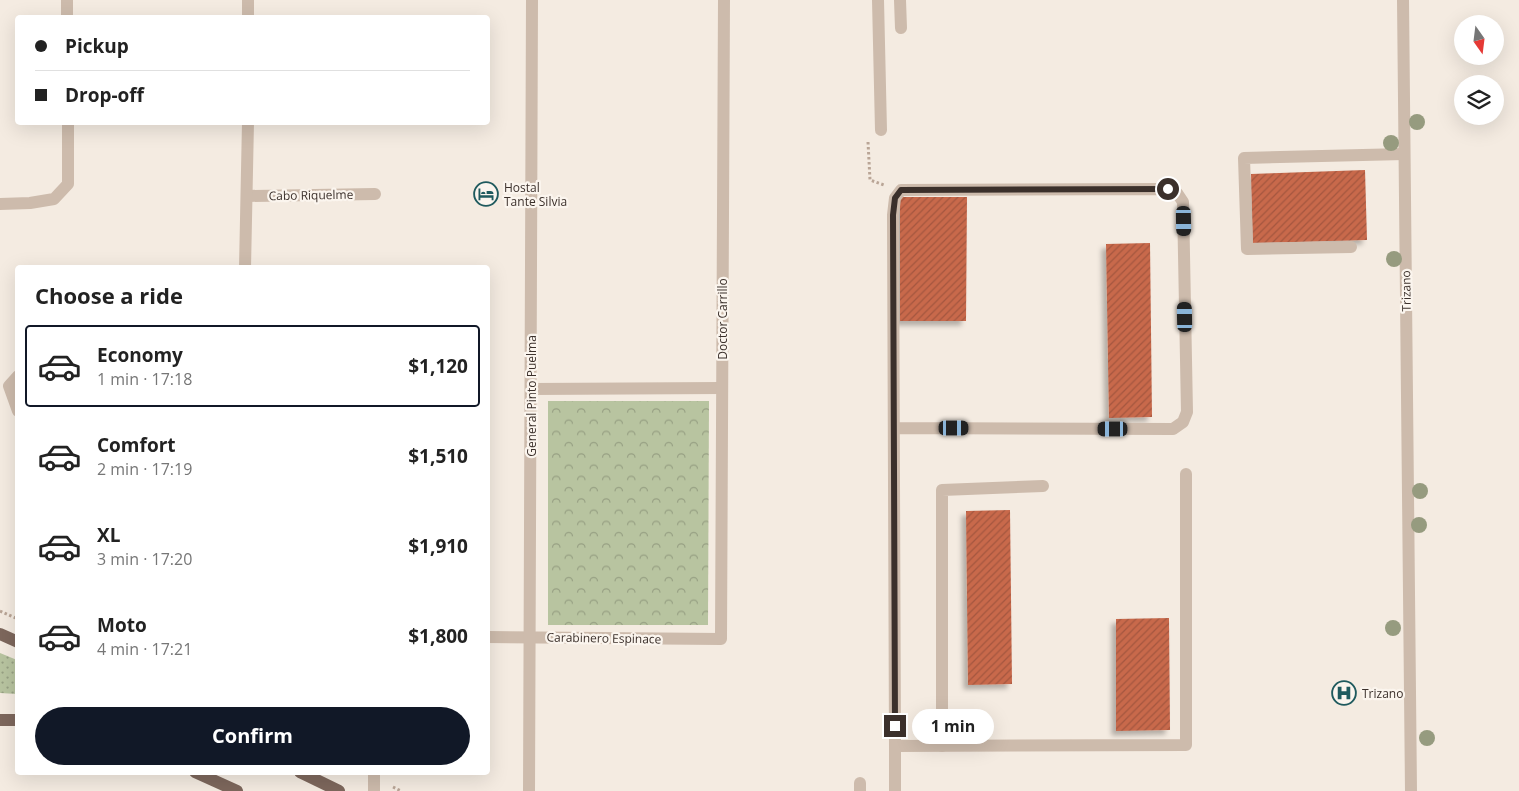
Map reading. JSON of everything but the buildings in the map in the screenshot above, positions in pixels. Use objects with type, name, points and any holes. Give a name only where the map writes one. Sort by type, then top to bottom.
[{"type":"main road","points":[[0,634],[15,641]]},
{"type":"main road","points":[[0,720],[15,720]]},
{"type":"main road","points":[[202,775],[237,791]]},
{"type":"main road","points":[[306,775],[339,791]]},
{"type":"street","points":[[67,0],[67,15]]},
{"type":"street","points":[[248,0],[248,15]]},
{"type":"street","name":"General Pinto Puelma","points":[[529,791],[532,0]]},
{"type":"street","name":"Doctor Carrillo","points":[[721,639],[724,0]]},
{"type":"street","points":[[878,0],[881,130]]},
{"type":"street","points":[[900,0],[901,28]]},
{"type":"street","name":"Trizano","points":[[1403,0],[1411,791]]},
{"type":"street","points":[[0,204],[30,203],[54,199],[68,184],[68,125]]},
{"type":"street","points":[[245,265],[248,125]]},
{"type":"street","points":[[1351,247],[1247,249],[1244,158],[1404,154]]},
{"type":"street","points":[[894,428],[1172,429],[1183,422],[1187,412],[1184,211],[1183,202],[1177,193],[1168,189],[901,190],[895,198],[893,215],[895,791]]},
{"type":"street","name":"Cabo Riquelme","points":[[248,196],[375,194]]},
{"type":"street","points":[[15,379],[9,386],[15,403]]},
{"type":"street","points":[[531,389],[722,388]]},
{"type":"street","points":[[895,746],[1186,745],[1186,474]]},
{"type":"street","points":[[942,746],[942,490],[1043,486]]},
{"type":"street","name":"Carabinero Espinace","points":[[490,637],[721,639]]},
{"type":"street","points":[[374,775],[374,791]]},
{"type":"path","points":[[0,611],[15,618]]},
{"type":"green space","points":[[548,401],[709,401],[708,625],[548,625]]},
{"type":"green space","points":[[0,653],[15,659],[15,694],[0,693]]},
{"type":"place","name":"Hostal Tante Silvia","points":[[486,194]]},
{"type":"place","name":"Trizano","points":[[1344,693]]},
{"type":"route","points":[[895,726],[893,215],[895,198],[901,190],[1168,189]]}]
